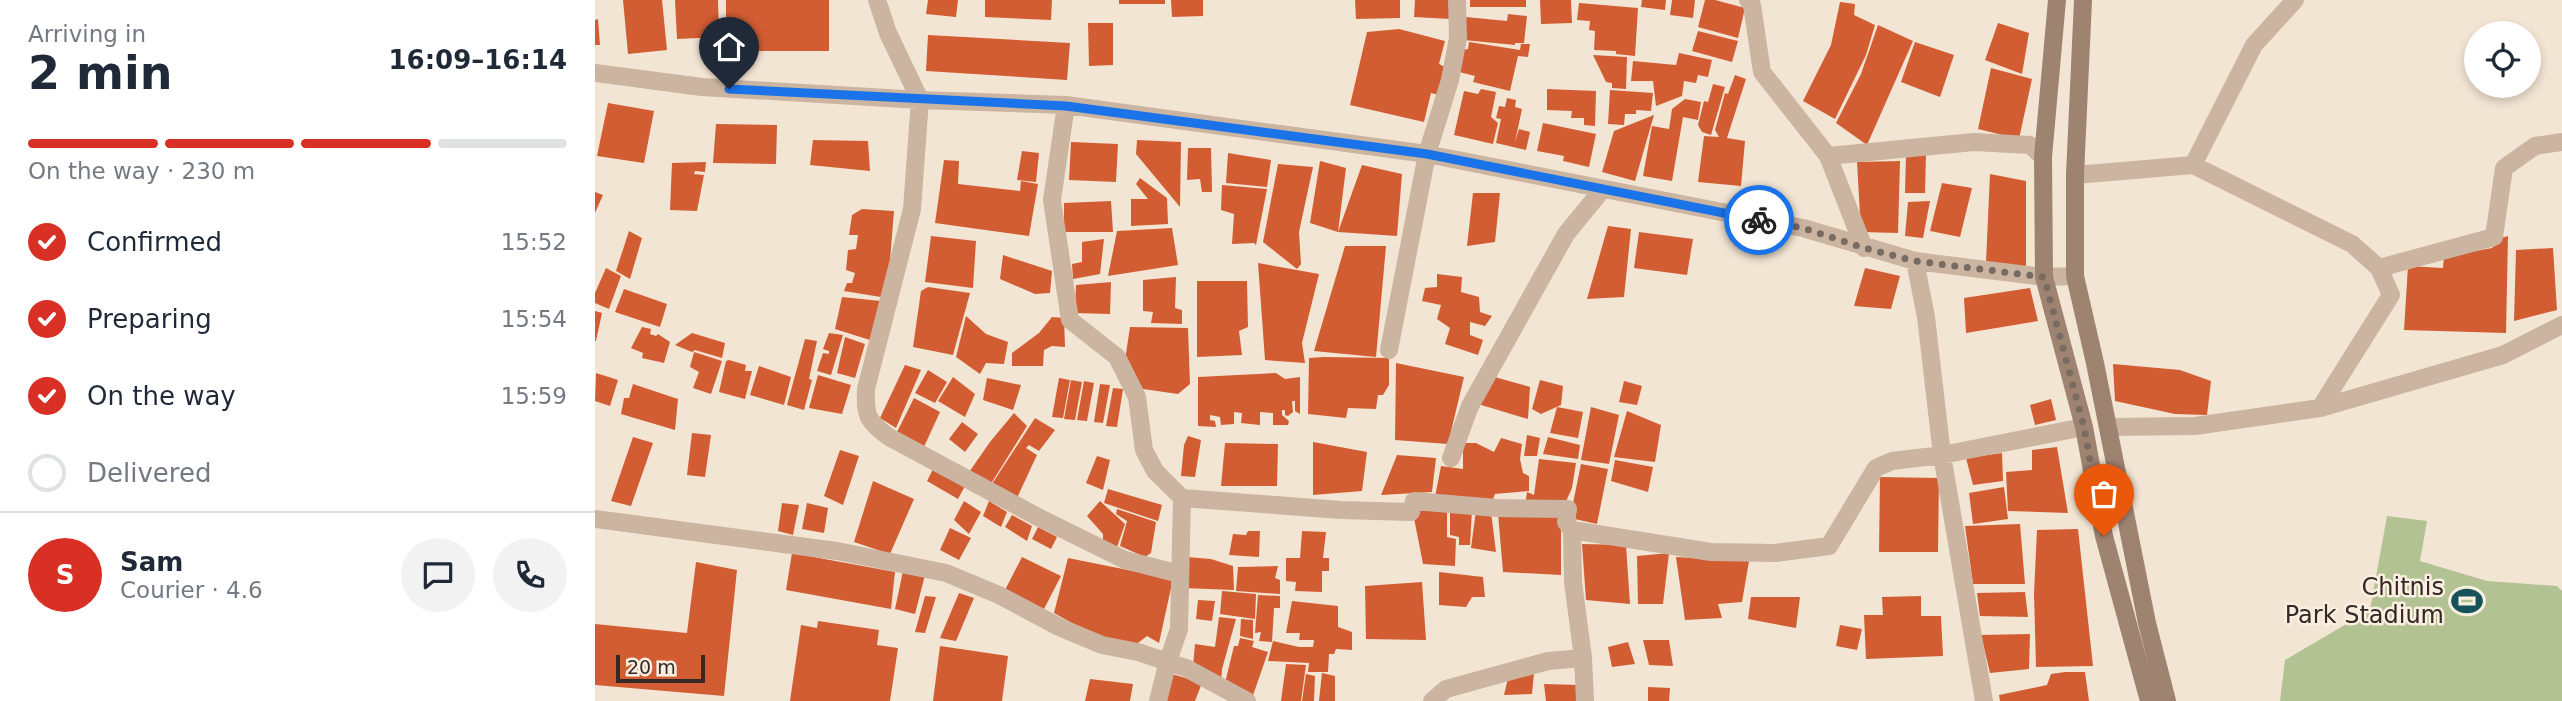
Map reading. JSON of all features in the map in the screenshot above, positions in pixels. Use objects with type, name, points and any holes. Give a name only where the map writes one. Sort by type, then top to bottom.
[{"type":"main road","points":[[2057,0],[2043,157],[2044,277],[2084,427],[2104,536],[2149,701]]},
{"type":"main road","points":[[2083,0],[2075,175],[2075,276],[2147,623],[2167,701]]},
{"type":"street","points":[[877,0],[888,33],[920,100],[912,209],[866,389],[865,408],[871,424],[889,437],[1125,561],[1180,574]]},
{"type":"street","points":[[1389,349],[1427,154],[1450,80],[1458,38],[1457,0]]},
{"type":"street","points":[[1748,0],[1752,5],[1762,72],[1828,156],[1864,248]]},
{"type":"street","points":[[2193,165],[2255,45],[2295,0]]},
{"type":"street","points":[[595,73],[702,87],[1066,106],[1427,154],[1803,228],[1915,261],[2044,277],[2075,276]]},
{"type":"street","points":[[1066,106],[1052,200],[1070,320],[1117,357],[1137,397],[1144,450],[1155,471],[1182,498],[1341,510],[1411,512],[1414,501],[1497,508],[1567,509],[1566,522],[1572,530],[1573,582],[1583,657],[1585,701]]},
{"type":"street","points":[[1828,156],[1974,142],[2030,145],[2043,157]]},
{"type":"street","points":[[2379,268],[2494,237],[2504,168],[2535,146],[2562,142]]},
{"type":"street","points":[[2075,175],[2193,165],[2352,244],[2379,268],[2392,295],[2321,408]]},
{"type":"street","points":[[1451,458],[1470,407],[1566,234],[1602,190]]},
{"type":"street","points":[[1915,261],[1926,317],[1942,454],[1983,701]]},
{"type":"street","points":[[2108,427],[2195,426],[2321,408],[2503,355],[2562,325]]},
{"type":"street","points":[[1572,530],[1711,552],[1775,552],[1829,546],[1876,468],[1892,461],[2084,427]]},
{"type":"street","points":[[1158,701],[1179,629],[1182,498]]},
{"type":"street","points":[[595,519],[837,551],[946,573],[999,595],[1059,627],[1102,645],[1138,652],[1186,668],[1247,701]]},
{"type":"street","points":[[1432,701],[1446,689],[1548,662],[1583,657]]},
{"type":"green space","name":"Chitnis Park Stadium","points":[[2387,516],[2427,521],[2420,561],[2487,581],[2557,586],[2562,591],[2562,701],[2280,701],[2285,660],[2370,610]]},
{"type":"building","points":[[623,0],[662,0],[667,50],[628,54]]},
{"type":"building","points":[[675,0],[718,0],[719,37],[677,39]]},
{"type":"building","points":[[726,0],[829,0],[829,51],[726,51]]},
{"type":"building","points":[[928,0],[958,0],[956,17],[926,14]]},
{"type":"building","points":[[985,0],[1052,0],[1051,20],[985,17]]},
{"type":"building","points":[[1119,0],[1165,0],[1165,4],[1119,4]]},
{"type":"building","points":[[1171,0],[1203,0],[1203,16],[1172,17]]},
{"type":"building","points":[[1355,0],[1400,0],[1400,18],[1356,19]]},
{"type":"building","points":[[1415,0],[1451,0],[1450,19],[1414,17]]},
{"type":"building","points":[[1470,0],[1526,0],[1526,7],[1470,7]]},
{"type":"building","points":[[1540,0],[1571,0],[1572,23],[1541,24]]},
{"type":"building","points":[[1642,0],[1666,0],[1665,10],[1641,7]]},
{"type":"building","points":[[1672,0],[1695,0],[1693,18],[1670,15]]},
{"type":"building","points":[[1705,0],[1745,8],[1738,38],[1698,27]]},
{"type":"building","points":[[1840,2],[1855,4],[1854,15],[1875,25],[1866,55],[1835,119],[1803,101],[1831,45]]},
{"type":"building","points":[[1579,3],[1638,8],[1635,56],[1616,54],[1616,51],[1594,50],[1595,31],[1589,30],[1590,21],[1577,20]]},
{"type":"building","points":[[1508,14],[1527,16],[1524,43],[1515,45],[1464,40],[1466,17],[1507,21]]},
{"type":"building","points":[[598,19],[600,45],[595,45],[595,20]]},
{"type":"building","points":[[1088,23],[1113,23],[1113,65],[1089,66]]},
{"type":"building","points":[[1998,23],[2029,33],[2022,74],[1985,60]]},
{"type":"building","points":[[1878,25],[1913,41],[1867,145],[1836,123],[1861,74]]},
{"type":"building","points":[[1399,29],[1445,41],[1439,64],[1445,67],[1439,95],[1431,93],[1424,122],[1350,105],[1367,32]]},
{"type":"building","points":[[1698,31],[1738,41],[1732,62],[1692,51]]},
{"type":"building","points":[[928,35],[1070,43],[1067,80],[926,71]]},
{"type":"building","points":[[1469,42],[1520,50],[1521,44],[1530,44],[1528,57],[1518,56],[1510,91],[1473,82],[1475,76],[1459,72],[1462,50],[1468,49]]},
{"type":"building","points":[[1915,42],[1954,55],[1940,97],[1901,82]]},
{"type":"building","points":[[1679,53],[1712,60],[1708,77],[1698,75],[1696,83],[1684,81],[1682,96],[1656,106],[1653,81],[1631,81],[1633,61],[1676,65]]},
{"type":"building","points":[[1593,55],[1627,57],[1626,89],[1612,88],[1612,83],[1606,82]]},
{"type":"building","points":[[1991,68],[2032,79],[2019,139],[1978,129]]},
{"type":"building","points":[[1735,75],[1746,79],[1727,138],[1745,141],[1741,186],[1698,182],[1704,136],[1719,137],[1715,130],[1725,93],[1728,94]]},
{"type":"building","points":[[1713,84],[1725,87],[1711,135],[1702,132],[1698,125],[1704,101],[1708,102]]},
{"type":"building","points":[[1481,89],[1496,92],[1491,117],[1498,123],[1493,144],[1454,135],[1464,91],[1478,94]]},
{"type":"building","points":[[1547,89],[1596,91],[1595,126],[1584,125],[1584,118],[1571,118],[1572,111],[1547,110]]},
{"type":"building","points":[[1610,90],[1653,93],[1651,111],[1636,110],[1636,114],[1625,114],[1624,125],[1608,124]]},
{"type":"building","points":[[1507,98],[1516,100],[1515,107],[1522,109],[1515,142],[1519,129],[1530,132],[1526,150],[1496,143],[1501,119],[1496,118],[1499,106],[1505,107]]},
{"type":"building","points":[[1685,99],[1701,102],[1698,120],[1683,117],[1672,181],[1643,176],[1652,126],[1669,129],[1672,109]]},
{"type":"building","points":[[608,103],[654,111],[644,163],[597,156]]},
{"type":"building","points":[[1654,115],[1635,181],[1602,172],[1614,131]]},
{"type":"building","points":[[1543,123],[1596,134],[1589,167],[1563,161],[1564,156],[1537,151]]},
{"type":"building","points":[[716,124],[777,125],[776,164],[713,163]]},
{"type":"building","points":[[813,140],[868,141],[870,171],[810,165]]},
{"type":"building","points":[[1137,140],[1181,142],[1180,207],[1136,154]]},
{"type":"building","points":[[1071,142],[1118,144],[1116,182],[1069,180]]},
{"type":"building","points":[[1188,148],[1211,148],[1212,192],[1202,192],[1200,179],[1187,180]]},
{"type":"building","points":[[1022,151],[1039,153],[1036,182],[1017,180]]},
{"type":"building","points":[[1228,153],[1271,160],[1267,187],[1226,183]]},
{"type":"building","points":[[1906,155],[1926,155],[1925,193],[1905,193]]},
{"type":"building","points":[[944,160],[959,161],[958,184],[1020,191],[1021,181],[1038,184],[1029,236],[935,223]]},
{"type":"building","points":[[1320,161],[1346,168],[1338,232],[1310,223]]},
{"type":"building","points":[[1900,161],[1898,233],[1861,232],[1857,162]]},
{"type":"building","points":[[706,162],[705,172],[695,171],[694,174],[704,175],[697,211],[670,210],[672,163]]},
{"type":"building","points":[[1278,164],[1313,167],[1299,232],[1301,264],[1297,269],[1263,242]]},
{"type":"building","points":[[1362,165],[1402,174],[1397,236],[1338,232]]},
{"type":"building","points":[[1990,174],[2026,181],[2026,267],[1986,262]]},
{"type":"building","points":[[1140,178],[1167,198],[1168,224],[1131,226],[1131,199],[1148,199],[1136,184]]},
{"type":"building","points":[[1942,183],[1972,188],[1960,237],[1930,231]]},
{"type":"building","points":[[1222,185],[1267,189],[1256,245],[1232,244],[1234,214],[1221,210]]},
{"type":"building","points":[[595,192],[603,195],[595,213]]},
{"type":"building","points":[[1473,193],[1500,193],[1495,242],[1467,246]]},
{"type":"building","points":[[1111,201],[1113,232],[1064,232],[1064,203]]},
{"type":"building","points":[[1930,201],[1923,238],[1905,236],[1908,202]]},
{"type":"building","points":[[862,209],[894,211],[887,298],[844,291],[847,283],[852,283],[855,273],[846,270],[848,250],[856,249],[858,235],[849,235],[852,215]]},
{"type":"building","points":[[1608,226],[1631,229],[1624,297],[1587,299]]},
{"type":"building","points":[[1172,228],[1178,265],[1108,276],[1117,231]]},
{"type":"building","points":[[629,231],[642,238],[630,279],[616,271]]},
{"type":"building","points":[[1639,232],[1693,239],[1687,275],[1634,268]]},
{"type":"building","points":[[931,236],[976,241],[973,288],[925,282]]},
{"type":"building","points":[[2508,236],[2506,333],[2404,330],[2408,266],[2443,268],[2444,257],[2492,248],[2501,238]]},
{"type":"building","points":[[1104,239],[1100,274],[1073,279],[1072,264],[1082,262],[1082,242]]},
{"type":"building","points":[[1345,246],[1386,246],[1376,357],[1314,351]]},
{"type":"building","points":[[2553,248],[2557,310],[2514,321],[2516,250]]},
{"type":"building","points":[[1003,255],[1052,271],[1050,293],[1035,294],[1000,279]]},
{"type":"building","points":[[1258,263],[1319,274],[1302,343],[1305,363],[1265,360]]},
{"type":"building","points":[[606,268],[621,276],[609,309],[595,303],[595,293]]},
{"type":"building","points":[[1865,268],[1900,276],[1891,309],[1854,306]]},
{"type":"building","points":[[1437,274],[1462,277],[1461,292],[1479,297],[1480,312],[1492,316],[1485,326],[1470,322],[1470,335],[1483,340],[1478,355],[1445,344],[1450,328],[1437,319],[1441,305],[1422,301],[1425,288],[1437,287]]},
{"type":"building","points":[[1176,277],[1175,308],[1182,310],[1182,324],[1151,323],[1153,312],[1143,311],[1143,280]]},
{"type":"building","points":[[1197,281],[1247,281],[1248,327],[1239,331],[1242,355],[1197,357]]},
{"type":"building","points":[[1111,282],[1110,314],[1075,313],[1076,285]]},
{"type":"building","points":[[928,287],[970,293],[953,355],[913,347],[921,291]]},
{"type":"building","points":[[2030,288],[2038,321],[1966,333],[1964,298]]},
{"type":"building","points":[[624,289],[667,304],[660,327],[615,312]]},
{"type":"building","points":[[842,297],[881,301],[870,340],[835,329]]},
{"type":"building","points":[[595,311],[602,313],[596,341],[595,341]]},
{"type":"building","points":[[966,316],[986,334],[1008,342],[1004,364],[986,363],[980,374],[956,357]]},
{"type":"building","points":[[1052,317],[1064,318],[1065,347],[1052,346],[1044,350],[1043,366],[1012,366],[1012,353],[1039,333]]},
{"type":"building","points":[[642,327],[651,329],[650,334],[658,334],[670,342],[664,363],[642,358],[643,353],[631,348]]},
{"type":"building","points":[[1130,327],[1188,328],[1190,384],[1178,394],[1143,389],[1125,360]]},
{"type":"building","points":[[692,333],[725,343],[722,358],[695,350],[692,352],[675,345]]},
{"type":"building","points":[[829,333],[843,335],[831,375],[817,371],[823,353],[829,354],[829,351],[823,349]]},
{"type":"building","points":[[845,337],[865,344],[855,378],[837,373]]},
{"type":"building","points":[[805,339],[817,341],[809,379],[812,380],[804,410],[787,405]]},
{"type":"building","points":[[694,352],[722,361],[711,394],[693,388],[699,372],[690,367]]},
{"type":"building","points":[[1309,358],[1389,358],[1389,385],[1383,395],[1378,395],[1376,409],[1348,408],[1346,418],[1308,414]]},
{"type":"building","points":[[726,361],[746,365],[745,371],[752,371],[745,399],[719,392]]},
{"type":"building","points":[[1396,363],[1464,377],[1448,444],[1395,440]]},
{"type":"building","points":[[2113,364],[2180,370],[2211,381],[2207,415],[2175,414],[2115,401]]},
{"type":"building","points":[[905,365],[921,370],[896,428],[880,418]]},
{"type":"building","points":[[759,366],[791,377],[784,405],[750,395]]},
{"type":"building","points":[[928,370],[947,382],[935,403],[915,393]]},
{"type":"building","points":[[596,373],[618,380],[610,406],[595,401]]},
{"type":"building","points":[[1276,373],[1285,379],[1300,377],[1300,414],[1295,411],[1295,401],[1292,401],[1293,412],[1288,416],[1285,415],[1285,410],[1282,410],[1282,415],[1289,421],[1288,425],[1273,425],[1273,413],[1260,412],[1260,425],[1241,423],[1242,413],[1234,412],[1234,424],[1221,425],[1220,417],[1210,415],[1210,420],[1215,421],[1216,427],[1198,426],[1198,377]]},
{"type":"building","points":[[818,375],[851,385],[842,414],[809,408]]},
{"type":"building","points":[[1491,376],[1530,387],[1528,419],[1478,404]]},
{"type":"building","points":[[953,377],[975,394],[965,417],[938,401]]},
{"type":"building","points":[[987,378],[1021,385],[1013,410],[983,400]]},
{"type":"building","points":[[1059,378],[1070,380],[1063,418],[1052,417]]},
{"type":"building","points":[[1071,380],[1082,382],[1075,420],[1064,419]]},
{"type":"building","points":[[1540,380],[1563,386],[1561,405],[1541,414],[1532,409]]},
{"type":"building","points":[[1084,381],[1094,383],[1087,421],[1077,420]]},
{"type":"building","points":[[1624,381],[1642,386],[1637,405],[1619,402]]},
{"type":"building","points":[[633,384],[678,399],[675,430],[621,414],[624,398],[629,398]]},
{"type":"building","points":[[1100,384],[1110,385],[1103,423],[1094,422]]},
{"type":"building","points":[[1113,388],[1123,389],[1117,427],[1106,426]]},
{"type":"building","points":[[914,398],[940,412],[923,449],[896,434]]},
{"type":"building","points":[[2051,399],[2056,420],[2035,425],[2030,405]]},
{"type":"building","points":[[1557,407],[1583,412],[1578,438],[1550,433]]},
{"type":"building","points":[[1591,407],[1619,415],[1609,464],[1581,460]]},
{"type":"building","points":[[1627,411],[1661,425],[1655,462],[1614,457]]},
{"type":"building","points":[[1014,413],[1027,426],[989,487],[967,475]]},
{"type":"building","points":[[1035,418],[1055,430],[1039,451],[1029,445],[1026,448],[1037,455],[1016,500],[990,487]]},
{"type":"building","points":[[962,422],[978,434],[965,452],[949,439]]},
{"type":"building","points":[[692,433],[711,435],[705,477],[687,475]]},
{"type":"building","points":[[1527,435],[1540,438],[1537,456],[1524,456]]},
{"type":"building","points":[[1188,436],[1201,440],[1195,477],[1181,476],[1184,445]]},
{"type":"building","points":[[633,437],[653,443],[631,506],[611,501]]},
{"type":"building","points":[[1548,437],[1580,445],[1578,459],[1543,454]]},
{"type":"building","points":[[1501,438],[1522,444],[1520,459],[1523,473],[1529,476],[1529,491],[1495,494],[1491,504],[1435,497],[1441,466],[1463,469],[1463,443],[1476,443],[1494,452]]},
{"type":"building","points":[[1313,442],[1367,452],[1362,491],[1313,495]]},
{"type":"building","points":[[1225,443],[1278,444],[1277,486],[1221,486]]},
{"type":"building","points":[[2057,447],[2068,513],[2008,511],[2006,472],[2032,470],[2032,450]]},
{"type":"building","points":[[840,450],[859,456],[843,505],[824,496]]},
{"type":"building","points":[[2002,453],[2003,481],[1973,485],[1966,458]]},
{"type":"building","points":[[1397,455],[1436,458],[1432,492],[1381,495]]},
{"type":"building","points":[[1097,456],[1110,460],[1103,490],[1086,483]]},
{"type":"building","points":[[1539,459],[1576,463],[1572,488],[1564,506],[1525,505],[1527,492],[1534,495]]},
{"type":"building","points":[[1615,460],[1653,467],[1648,492],[1611,481]]},
{"type":"building","points":[[1581,464],[1608,469],[1597,524],[1570,518]]},
{"type":"building","points":[[933,469],[965,486],[958,499],[927,481]]},
{"type":"building","points":[[1880,477],[1939,478],[1938,552],[1879,552]]},
{"type":"building","points":[[873,481],[914,499],[890,554],[854,542]]},
{"type":"building","points":[[2004,487],[2008,519],[1973,524],[1969,493]]},
{"type":"building","points":[[1108,489],[1162,505],[1158,521],[1104,503]]},
{"type":"building","points":[[964,501],[981,512],[969,534],[954,520]]},
{"type":"building","points":[[989,501],[1007,512],[1001,527],[983,516]]},
{"type":"building","points":[[1100,501],[1125,524],[1117,547],[1103,541],[1103,534],[1087,516]]},
{"type":"building","points":[[782,503],[799,505],[793,535],[778,531]]},
{"type":"building","points":[[807,503],[828,508],[824,533],[802,529]]},
{"type":"building","points":[[1415,505],[1447,506],[1447,537],[1456,539],[1455,566],[1423,564],[1413,513]]},
{"type":"building","points":[[1117,509],[1156,522],[1151,553],[1145,557],[1120,546],[1127,521],[1116,514]]},
{"type":"building","points":[[1450,509],[1472,510],[1470,545],[1459,545],[1459,537],[1450,535]]},
{"type":"building","points":[[1476,510],[1491,512],[1496,552],[1471,548]]},
{"type":"building","points":[[1498,513],[1561,515],[1561,575],[1503,572]]},
{"type":"building","points":[[1012,515],[1032,526],[1027,541],[1005,527]]},
{"type":"building","points":[[2020,524],[2025,584],[1973,584],[1965,526]]},
{"type":"building","points":[[1038,527],[1057,537],[1051,549],[1032,539]]},
{"type":"building","points":[[950,528],[971,538],[959,560],[940,550]]},
{"type":"building","points":[[2078,529],[2093,666],[2036,667],[2034,593],[2037,530]]},
{"type":"building","points":[[1248,531],[1260,531],[1259,557],[1229,555],[1233,534],[1246,535]]},
{"type":"building","points":[[1302,531],[1326,532],[1323,558],[1329,558],[1329,571],[1322,571],[1322,592],[1295,591],[1296,582],[1286,581],[1286,558],[1300,558]]},
{"type":"building","points":[[1582,544],[1626,545],[1630,604],[1586,600]]},
{"type":"building","points":[[792,553],[895,572],[891,609],[786,590]]},
{"type":"building","points":[[1669,553],[1663,604],[1638,604],[1637,556]]},
{"type":"building","points":[[1022,557],[1061,576],[1044,609],[1005,590]]},
{"type":"building","points":[[1187,557],[1211,559],[1233,566],[1234,590],[1183,588]]},
{"type":"building","points":[[1676,557],[1749,561],[1742,602],[1718,604],[1722,618],[1685,620]]},
{"type":"building","points":[[1068,558],[1173,579],[1159,643],[1147,636],[1134,646],[1088,632],[1054,613]]},
{"type":"building","points":[[696,562],[737,570],[724,696],[595,685],[595,624],[687,633]]},
{"type":"building","points":[[1278,566],[1275,578],[1280,580],[1280,594],[1236,591],[1238,567]]},
{"type":"building","points":[[903,571],[925,575],[915,614],[895,609]]},
{"type":"building","points":[[1439,572],[1483,577],[1485,597],[1472,597],[1466,607],[1439,605]]},
{"type":"building","points":[[1422,582],[1426,640],[1366,639],[1365,586]]},
{"type":"building","points":[[1222,591],[1256,594],[1255,619],[1220,614]]},
{"type":"building","points":[[2025,592],[2028,617],[1980,616],[1977,593]]},
{"type":"building","points":[[959,593],[974,598],[956,641],[940,638]]},
{"type":"building","points":[[1258,595],[1280,596],[1280,608],[1274,608],[1272,642],[1259,641],[1261,632],[1255,633]]},
{"type":"building","points":[[925,596],[936,597],[925,633],[915,632]]},
{"type":"building","points":[[1921,596],[1921,616],[1941,616],[1943,656],[1866,659],[1864,615],[1883,615],[1882,597]]},
{"type":"building","points":[[1751,597],[1800,597],[1796,628],[1748,619]]},
{"type":"building","points":[[1198,600],[1215,601],[1212,621],[1196,619]]},
{"type":"building","points":[[1292,601],[1338,606],[1338,627],[1352,632],[1352,650],[1336,649],[1334,654],[1329,654],[1328,672],[1308,672],[1309,663],[1268,661],[1273,641],[1313,647],[1314,640],[1299,640],[1300,633],[1286,633]]},
{"type":"building","points":[[1219,617],[1236,619],[1222,669],[1221,684],[1193,666],[1195,644],[1215,647]]},
{"type":"building","points":[[1241,619],[1253,620],[1253,639],[1240,636]]},
{"type":"building","points":[[818,621],[879,630],[877,645],[898,648],[890,701],[790,701],[801,625],[817,628]]},
{"type":"building","points":[[1840,625],[1862,629],[1857,650],[1836,646]]},
{"type":"building","points":[[2030,634],[2029,669],[1990,673],[1981,635]]},
{"type":"building","points":[[1240,638],[1254,641],[1252,647],[1268,652],[1251,701],[1225,683],[1234,646],[1238,646]]},
{"type":"building","points":[[1643,640],[1669,640],[1673,666],[1649,665]]},
{"type":"building","points":[[1628,642],[1635,664],[1612,667],[1608,647]]},
{"type":"building","points":[[940,646],[1008,656],[1002,701],[933,701]]},
{"type":"building","points":[[1286,664],[1306,665],[1301,701],[1281,701]]},
{"type":"building","points":[[2085,672],[2089,701],[2000,701],[1999,695],[2047,685],[2051,674]]},
{"type":"building","points":[[1322,673],[1335,676],[1335,701],[1319,701]]},
{"type":"building","points":[[1534,673],[1532,694],[1504,695],[1508,678]]},
{"type":"building","points":[[1172,674],[1202,683],[1195,701],[1164,701]]},
{"type":"building","points":[[1306,674],[1315,676],[1314,701],[1302,701]]},
{"type":"building","points":[[1090,679],[1133,684],[1130,701],[1085,701]]},
{"type":"building","points":[[1544,684],[1579,685],[1580,701],[1546,701]]},
{"type":"building","points":[[1648,687],[1670,688],[1669,701],[1648,701]]},
{"type":"way so far","points":[[1759,220],[1803,228],[1915,261],[2044,277],[2084,427],[2104,536]]},
{"type":"place","name":"Chitnis Park Stadium","points":[[2467,601]]},
{"type":"route","points":[[729,89],[1066,106],[1427,154],[1759,220]]}]
